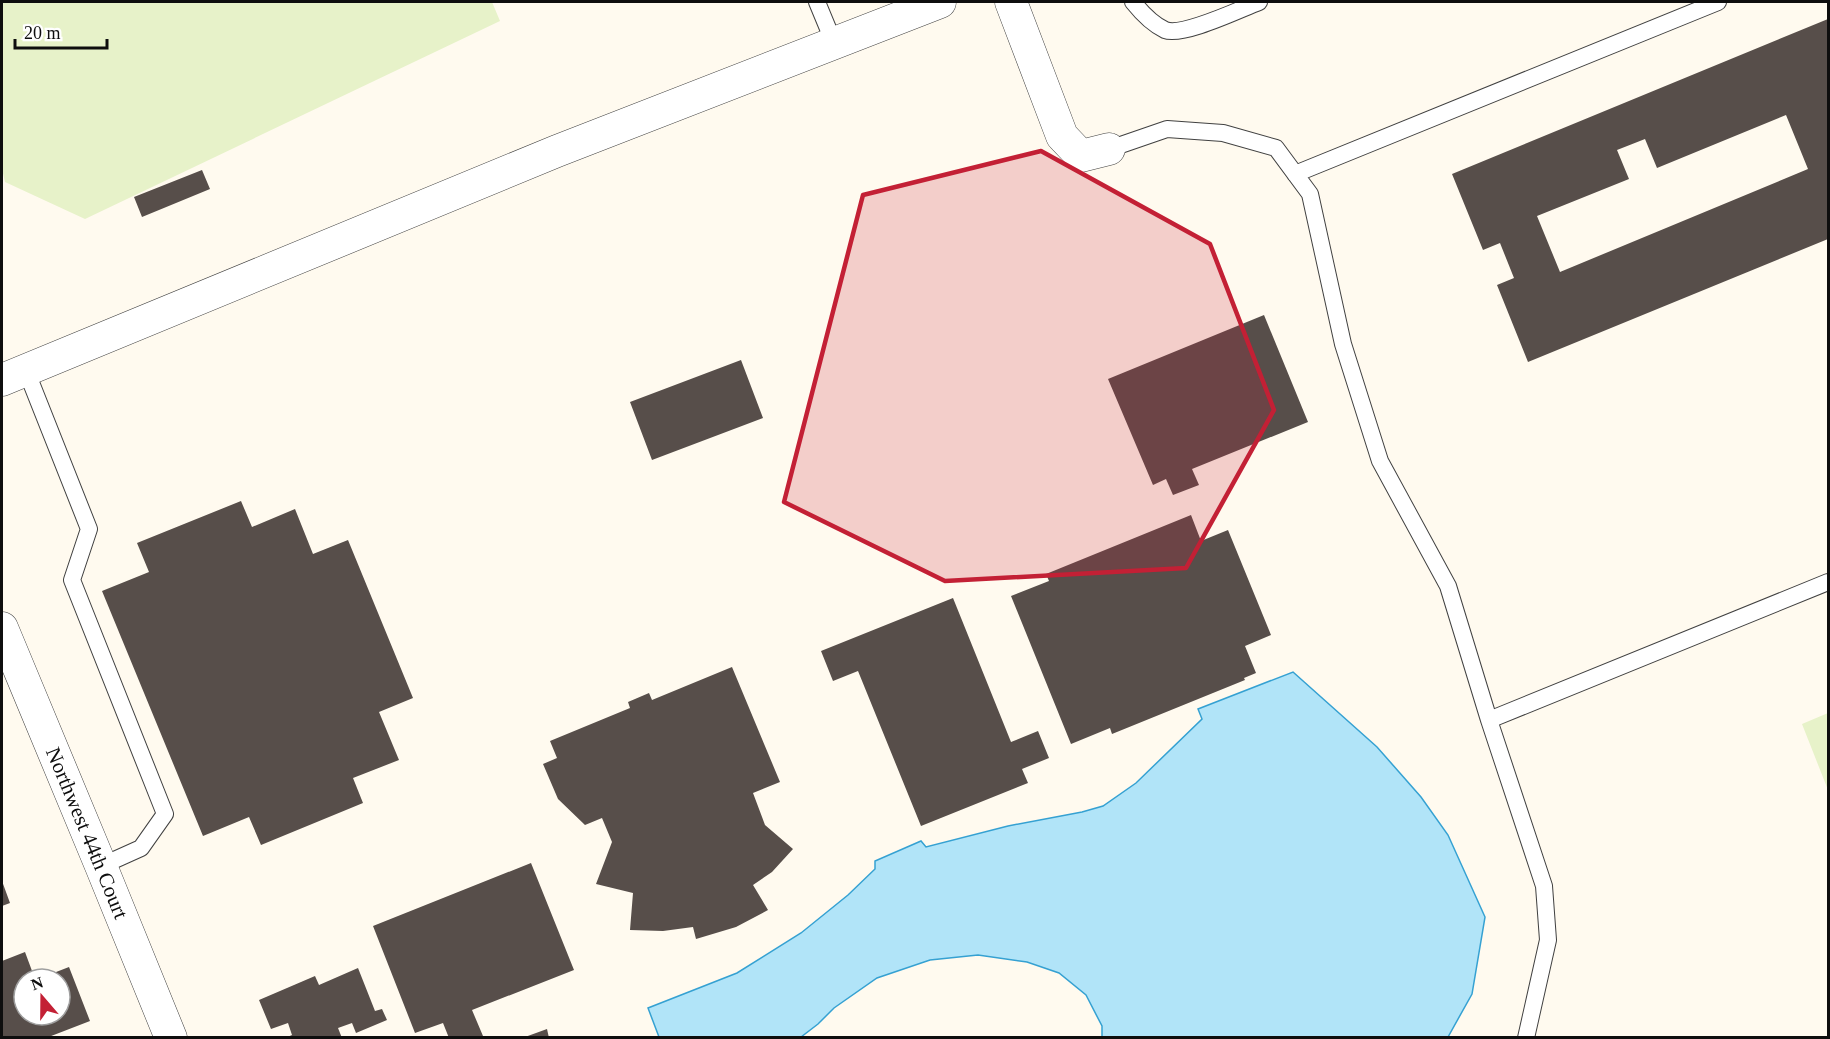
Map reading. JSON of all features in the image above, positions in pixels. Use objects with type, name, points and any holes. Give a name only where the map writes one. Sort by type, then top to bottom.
[{"type":"street","points":[[14,375],[558,151],[940,2]]},
{"type":"street","points":[[1011,2],[1062,136],[1081,156],[1109,149]]},
{"type":"street","name":"Northwest 44th Court","points":[[2,628],[171,1038]]},
{"type":"lane","points":[[817,2],[834,43]]},
{"type":"lane","points":[[1133,2],[1145,15],[1166,30],[1190,30],[1259,2]]},
{"type":"lane","points":[[1295,174],[1718,2]]},
{"type":"lane","points":[[1109,149],[1167,129],[1223,133],[1276,148],[1310,194],[1343,344],[1380,460],[1448,586],[1544,886],[1548,940],[1526,1038]]},
{"type":"lane","points":[[14,375],[89,529],[72,580],[165,814],[141,848],[101,866]]},
{"type":"lane","points":[[1489,720],[1828,582]]},
{"type":"highlighted area","points":[[1041,151],[1210,244],[1274,410],[1186,568],[945,581],[784,502],[863,195]]},
{"type":"green space","points":[[2,2],[492,2],[500,21],[85,219],[5,182],[2,169]]},
{"type":"green space","points":[[1828,713],[1828,790],[1802,724]]},
{"type":"water","points":[[1293,672],[1377,747],[1421,797],[1448,835],[1485,917],[1472,994],[1448,1037],[1102,1037],[1102,1026],[1086,995],[1059,973],[1027,962],[978,955],[930,960],[877,978],[834,1008],[801,1037],[659,1037],[648,1008],[737,973],[801,933],[848,895],[875,869],[875,861],[921,841],[926,847],[1008,826],[1103,806],[1136,783],[1202,719],[1198,709]]},
{"type":"building","points":[[1828,19],[1828,239],[1528,362],[1497,285],[1514,278],[1500,243],[1483,250],[1452,174]],"holes":[[[1786,115],[1808,169],[1560,272],[1537,216],[1629,179],[1617,150],[1645,139],[1657,168]]]},
{"type":"building","points":[[202,170],[210,189],[142,217],[134,197]]},
{"type":"building","points":[[1264,315],[1308,422],[1192,469],[1199,485],[1173,495],[1166,479],[1153,485],[1108,379]]},
{"type":"building","points":[[741,360],[763,418],[652,460],[630,402]]},
{"type":"building","points":[[241,501],[252,527],[295,509],[313,554],[348,540],[413,698],[379,712],[399,760],[353,778],[363,803],[261,845],[249,817],[203,836],[102,591],[149,572],[137,543]]},
{"type":"building","points":[[1191,515],[1201,541],[1228,530],[1271,635],[1245,646],[1256,673],[1244,678],[1245,680],[1112,734],[1110,728],[1071,744],[1011,596],[1049,581],[1046,574]]},
{"type":"building","points":[[953,598],[1011,742],[1038,731],[1049,758],[1022,769],[1028,783],[921,826],[858,671],[833,681],[821,651]]},
{"type":"building","points":[[732,667],[780,782],[753,793],[765,825],[793,849],[772,872],[753,885],[768,910],[736,927],[696,939],[693,927],[663,931],[630,930],[633,893],[596,884],[612,842],[602,818],[585,825],[558,799],[543,764],[557,758],[550,741],[630,708],[628,702],[649,693],[652,700]]},
{"type":"building","points":[[531,863],[574,970],[472,1010],[483,1036],[479,1038],[449,1038],[443,1023],[415,1033],[373,926]]},
{"type":"building","points":[[2,881],[10,903],[2,906]]},
{"type":"building","points":[[25,952],[31,967],[12,967],[12,1027],[72,1027],[72,975],[90,1021],[46,1038],[2,1038],[2,961]]},
{"type":"building","points":[[358,968],[375,1011],[382,1009],[387,1020],[356,1033],[352,1023],[338,1028],[342,1038],[285,1038],[292,1035],[288,1023],[271,1029],[259,1000],[315,976],[319,985]]},
{"type":"building","points":[[547,1029],[549,1038],[525,1038],[525,1037]]}]
